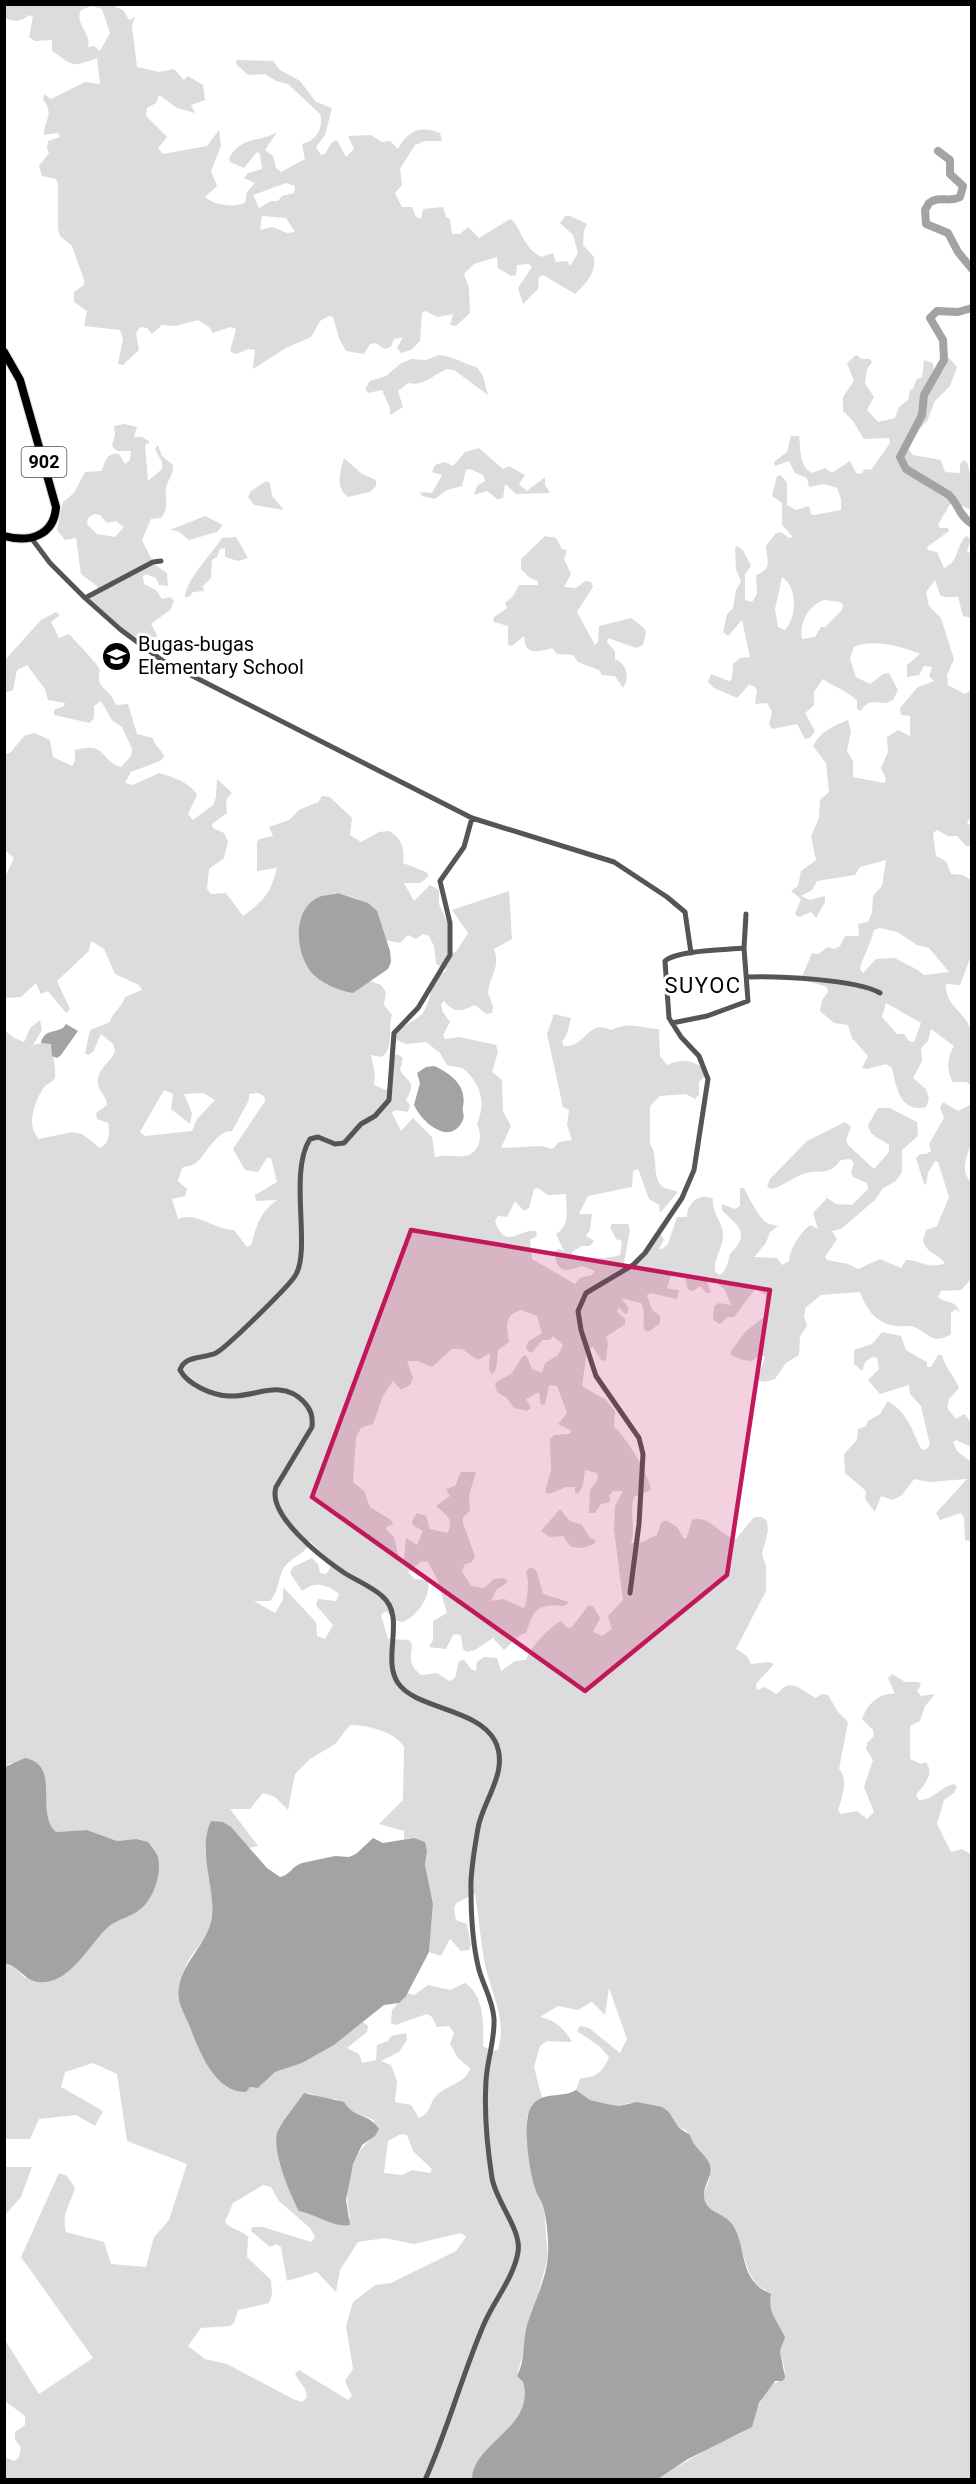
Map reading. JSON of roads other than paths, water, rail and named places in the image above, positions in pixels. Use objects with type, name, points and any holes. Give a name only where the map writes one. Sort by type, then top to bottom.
[{"type":"highway","name":"902","points":[[4,352],[20,380],[56,507],[51,525],[32,539]]},
{"type":"highway","points":[[4,536],[32,539]]},
{"type":"street","points":[[32,539],[50,563],[85,598],[121,630],[168,664],[472,818],[614,862],[667,897],[685,912],[691,954]]},
{"type":"street","points":[[85,598],[153,562],[161,561]]},
{"type":"street","points":[[426,2480],[484,2325],[512,2270],[518,2252],[515,2233],[496,2195],[486,2134],[486,2079],[494,2033],[494,2016],[489,1994],[479,1970],[470,1887],[478,1827],[496,1779],[498,1758],[495,1741],[466,1717],[409,1694],[398,1683],[392,1655],[393,1615],[386,1600],[342,1571],[282,1516],[276,1504],[274,1492],[284,1470],[312,1426],[313,1417],[303,1401],[293,1394],[275,1389],[230,1396],[216,1394],[184,1376],[180,1370],[189,1360],[217,1353],[272,1301],[298,1272],[300,1187],[308,1142],[315,1137],[334,1144],[347,1141],[361,1124],[375,1116],[389,1100],[394,1033],[418,1008],[451,951],[450,923],[440,883],[464,848],[472,818]]},
{"type":"street","points":[[672,1023],[707,1016],[746,1002],[747,977],[744,948],[746,914]]},
{"type":"street","points":[[630,1593],[639,1524],[641,1444],[599,1383],[578,1311],[586,1293],[633,1265],[645,1253],[692,1179],[708,1079],[699,1056],[669,1018],[665,961],[674,956],[744,948]]},
{"type":"street","points":[[747,977],[841,984],[868,988],[879,993]]},
{"type":"waterway","points":[[938,151],[950,160],[950,174],[963,186],[960,197],[929,203],[925,210],[926,224],[948,233],[958,252],[972,269]]},
{"type":"waterway","points":[[972,308],[958,312],[937,311],[930,318],[943,340],[944,360],[924,395],[922,415],[900,457],[906,469],[949,495],[964,518],[972,524]]},
{"type":"place","name":"Bugas-bugas Elementary School","points":[[117,656]]},
{"type":"district","name":"SUYOC","points":[[703,985]]}]
